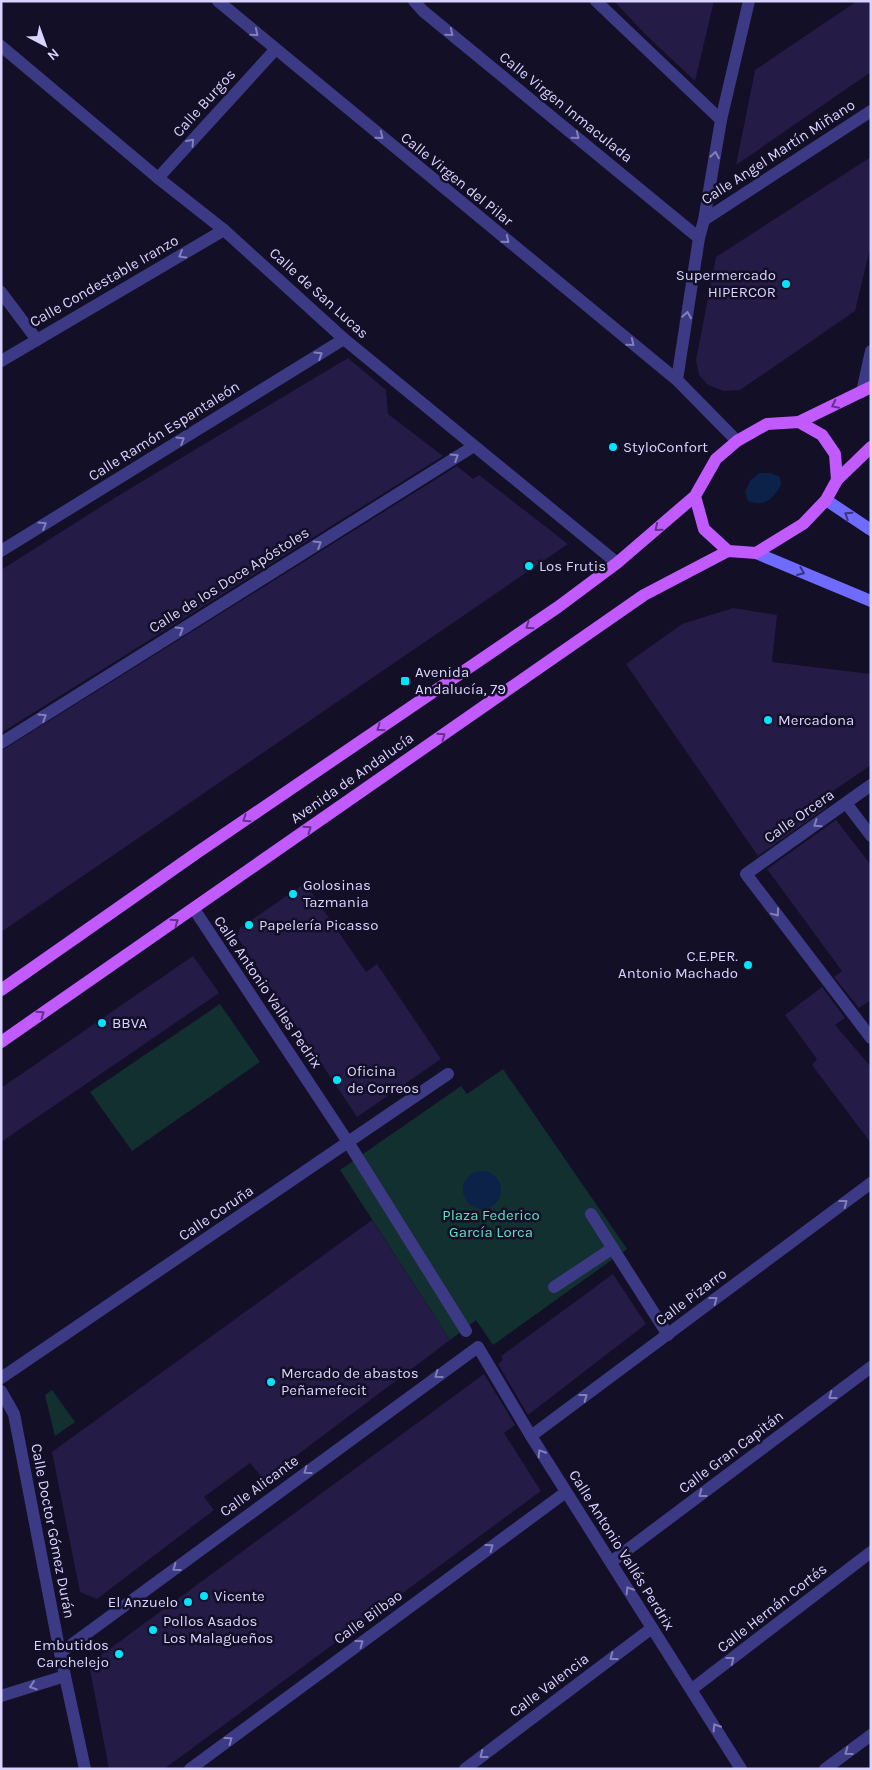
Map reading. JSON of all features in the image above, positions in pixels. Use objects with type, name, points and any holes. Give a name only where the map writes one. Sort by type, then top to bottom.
[{"type":"main road","points":[[866,390],[799,422],[767,424],[737,440],[716,459],[695,496],[704,529],[728,551],[756,553],[804,524],[826,500],[837,480],[871,447]]},
{"type":"main road","points":[[799,422],[822,435],[835,454],[837,480]]},
{"type":"main road","name":"Avenida de Andalucía","points":[[1,990],[198,852],[558,606],[617,563],[695,496]]},
{"type":"main road","name":"Avenida de Andalucía","points":[[1,1042],[644,595],[728,551]]},
{"type":"street","name":"Calle Virgen del Pilar","points":[[218,1],[677,380],[737,440]]},
{"type":"street","name":"Calle Virgen Inmaculada","points":[[414,1],[423,11],[699,238]]},
{"type":"street","points":[[596,1],[721,120]]},
{"type":"street","points":[[677,380],[699,238],[704,220],[721,120],[749,1]]},
{"type":"street","name":"Calle de San Lucas","points":[[1,46],[158,178],[224,230],[344,339],[617,563]]},
{"type":"street","name":"Calle Burgos","points":[[158,178],[275,50]]},
{"type":"street","name":"Calle Angel Martín Miñano","points":[[704,220],[871,111]]},
{"type":"street","name":"Calle Condestable Iranzo","points":[[1,361],[224,230]]},
{"type":"street","points":[[1,292],[37,340]]},
{"type":"street","name":"Calle Ramón Espantaleón","points":[[1,551],[344,339]]},
{"type":"street","points":[[866,390],[871,351]]},
{"type":"street","name":"Calle de los Doce Apóstoles","points":[[1,743],[474,446]]},
{"type":"street","points":[[826,500],[871,530]]},
{"type":"street","points":[[756,553],[871,601]]},
{"type":"street","name":"Calle Orcera","points":[[866,1024],[746,874],[871,785]]},
{"type":"street","points":[[846,803],[871,836]]},
{"type":"street","name":"Calle Antonio Valles Pedrix","points":[[194,909],[348,1142]]},
{"type":"street","points":[[866,1024],[871,1038]]},
{"type":"street","name":"Calle Coruña","points":[[1,1378],[448,1074]]},
{"type":"street","points":[[348,1142],[466,1331]]},
{"type":"street","name":"Calle Pizarro","points":[[531,1436],[871,1183]]},
{"type":"street","points":[[591,1214],[668,1335]]},
{"type":"street","points":[[554,1287],[612,1248]]},
{"type":"street","name":"Calle Antonio Vallés Perdrix","points":[[478,1346],[531,1436],[741,1769]]},
{"type":"street","name":"Calle Alicante","points":[[60,1653],[478,1346]]},
{"type":"street","name":"Calle Gran Capitán","points":[[611,1562],[871,1367]]},
{"type":"street","name":"Calle Doctor Gómez Durán","points":[[1,1391],[14,1414],[60,1653],[85,1769]]},
{"type":"street","name":"Calle Bilbao","points":[[190,1769],[566,1492]]},
{"type":"street","name":"Calle Hernán Cortés","points":[[692,1690],[871,1552]]},
{"type":"street","name":"Calle Valencia","points":[[464,1769],[652,1628]]},
{"type":"street","points":[[1,1696],[65,1676]]},
{"type":"street","points":[[825,1769],[871,1735]]},
{"type":"green space","points":[[220,1004],[260,1062],[132,1151],[90,1092]]},
{"type":"green space","name":"Plaza Federico García Lorca","points":[[503,1069],[627,1249],[493,1345],[476,1320],[450,1340],[340,1170],[461,1086],[467,1094]]},
{"type":"green space","points":[[52,1390],[75,1422],[55,1436],[45,1395]]},
{"type":"water","points":[[759,473],[771,473],[780,477],[781,485],[768,501],[754,503],[748,501],[745,492],[750,481]]},
{"type":"water","points":[[482,1171],[495,1177],[501,1190],[495,1203],[482,1209],[469,1203],[463,1190],[469,1177]]},
{"type":"building","points":[[614,1],[714,1],[695,81],[645,34]]},
{"type":"building","points":[[857,1],[871,1],[871,72],[736,165],[755,70]]},
{"type":"building","name":"Supermercado HIPERCOR","points":[[871,157],[871,245],[855,311],[740,390],[724,391],[708,385],[699,375],[696,360],[716,257]]},
{"type":"building","points":[[348,358],[386,390],[388,414],[443,456],[1,733],[1,570],[121,494]]},
{"type":"building","points":[[457,466],[473,479],[479,475],[568,544],[1,932],[1,751]]},
{"type":"building","name":"Mercadona","points":[[733,608],[777,615],[772,662],[871,674],[871,765],[821,799],[827,807],[758,856],[626,664],[682,624]]},
{"type":"building","points":[[836,820],[871,865],[871,1000],[859,1008],[834,977],[842,971],[767,869]]},
{"type":"building","points":[[305,883],[366,972],[377,964],[441,1059],[357,1117],[237,937],[240,928]]},
{"type":"building","points":[[193,956],[219,993],[1,1142],[1,1088]]},
{"type":"building","points":[[822,987],[845,1018],[835,1025],[871,1067],[871,1143],[812,1065],[817,1059],[785,1015]]},
{"type":"building","name":"Mercado de abastos Peñamefecit","points":[[372,1220],[450,1340],[264,1480],[250,1463],[204,1497],[214,1510],[97,1599],[80,1592],[52,1452]]},
{"type":"building","points":[[613,1274],[646,1324],[528,1415],[498,1364],[503,1360],[501,1356]]},
{"type":"building","points":[[484,1374],[515,1425],[504,1433],[541,1491],[164,1769],[109,1769],[89,1664]]},
{"type":"place","name":"Supermercado HIPERCOR","points":[[786,284]]},
{"type":"place","name":"StyloConfort","points":[[613,447]]},
{"type":"place","name":"Los Frutis","points":[[529,566]]},
{"type":"place","name":"Avenida Andalucía, 79","points":[[405,681]]},
{"type":"place","name":"Mercadona","points":[[768,720]]},
{"type":"place","name":"Golosinas Tazmania","points":[[293,894]]},
{"type":"place","name":"Papelería Picasso","points":[[249,925]]},
{"type":"place","name":"C.E.PER. Antonio Machado","points":[[748,965]]},
{"type":"place","name":"BBVA","points":[[102,1023]]},
{"type":"place","name":"Oficina de Correos","points":[[337,1080]]},
{"type":"place","name":"Mercado de abastos Peñamefecit","points":[[271,1382]]},
{"type":"place","name":"Vicente","points":[[204,1596]]},
{"type":"place","name":"El Anzuelo","points":[[188,1602]]},
{"type":"place","name":"Pollos Asados Los Malagueños","points":[[153,1630]]},
{"type":"place","name":"Embutidos Carchelejo","points":[[119,1654]]}]
